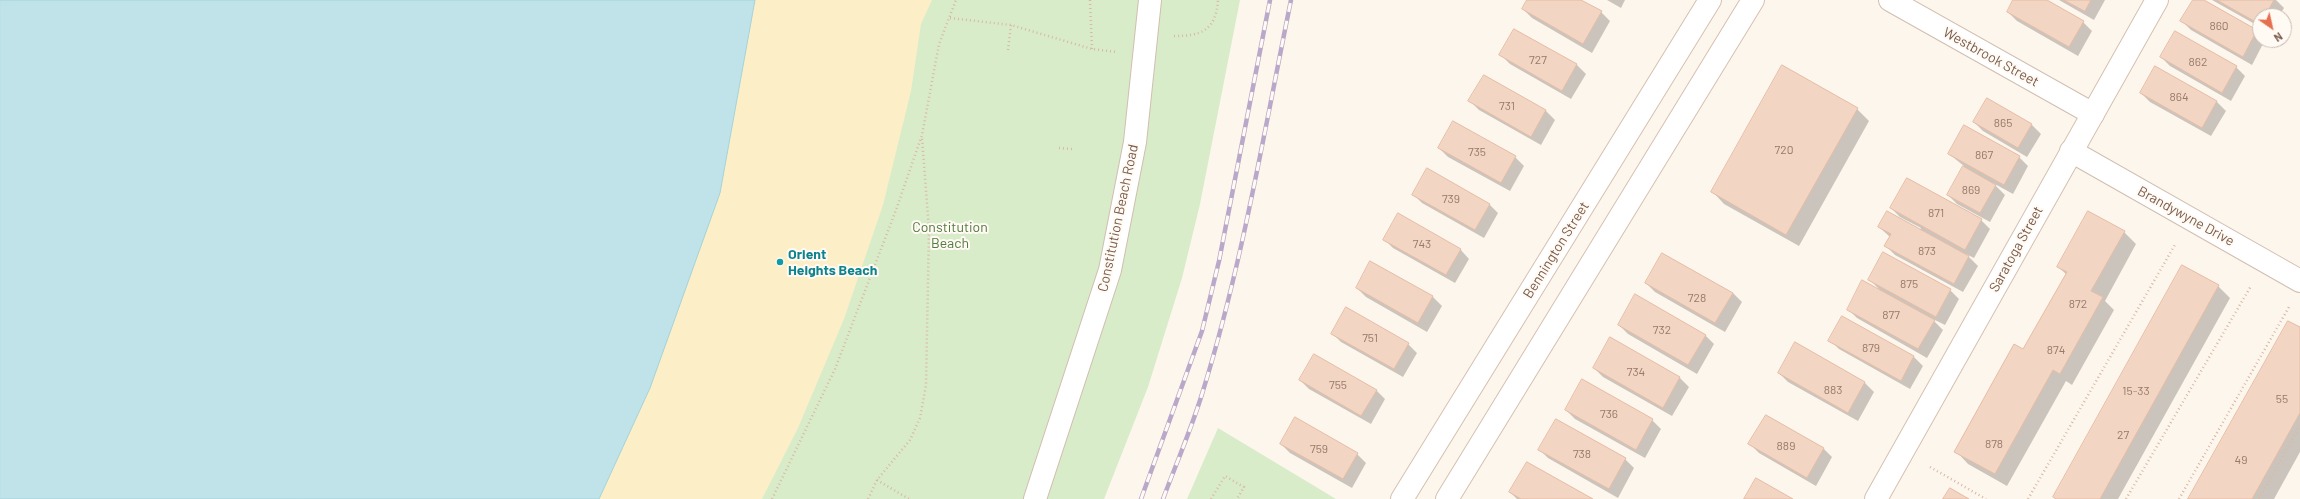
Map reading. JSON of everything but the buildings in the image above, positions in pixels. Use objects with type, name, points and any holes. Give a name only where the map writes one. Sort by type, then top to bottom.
[{"type":"main road","name":"Constitution Beach Road","points":[[1035,499],[1110,270],[1135,142],[1150,0]]},
{"type":"main road","name":"Bennington Street","points":[[1402,499],[1710,0]]},
{"type":"main road","points":[[1447,499],[1753,0]]},
{"type":"main road","name":"Westbrook Street","points":[[1890,0],[2093,114]]},
{"type":"main road","name":"Saratoga Street","points":[[1876,499],[2157,0]]},
{"type":"main road","name":"Brandywyne Drive","points":[[2071,151],[2300,280]]},
{"type":"path","points":[[772,499],[835,369],[896,210],[922,135],[939,44],[956,0]]},
{"type":"path","points":[[950,18],[1011,25],[1092,49],[1090,0]]},
{"type":"path","points":[[1180,36],[1209,29],[1214,22],[1218,0]]},
{"type":"path","points":[[1008,50],[1011,25]]},
{"type":"path","points":[[868,499],[877,480],[910,440],[920,418],[926,385],[929,230],[922,135]]},
{"type":"path","points":[[1059,148],[1072,149]]},
{"type":"path","points":[[2028,499],[2179,238]]},
{"type":"path","points":[[2126,499],[2254,280]]},
{"type":"path","points":[[2179,499],[2292,303]]},
{"type":"path","points":[[2259,499],[2300,426]]},
{"type":"path","points":[[1930,467],[1986,499]]},
{"type":"path","points":[[1211,499],[1225,476],[1244,487],[1238,499]]},
{"type":"path","points":[[877,480],[909,499]]},
{"type":"green space","name":"Constitution Beach","points":[[755,0],[1240,0],[1200,204],[1182,278],[1148,387],[1104,499],[599,499],[720,193]]},
{"type":"green space","points":[[1218,428],[1336,499],[1187,499]]},
{"type":"sand","name":"Orient Heights Beach","points":[[755,0],[932,0],[921,24],[911,91],[883,205],[844,319],[798,428],[762,499],[599,499],[650,388],[720,193]]},
{"type":"water","points":[[0,0],[755,0],[720,193],[650,388],[599,499],[0,499]]},
{"type":"railway","points":[[1141,499],[1202,331],[1219,261],[1270,0]]},
{"type":"railway","points":[[1163,499],[1198,407],[1229,297],[1241,248],[1291,0]]},
{"type":"place","name":"Orient Heights Beach","points":[[780,262]]}]
